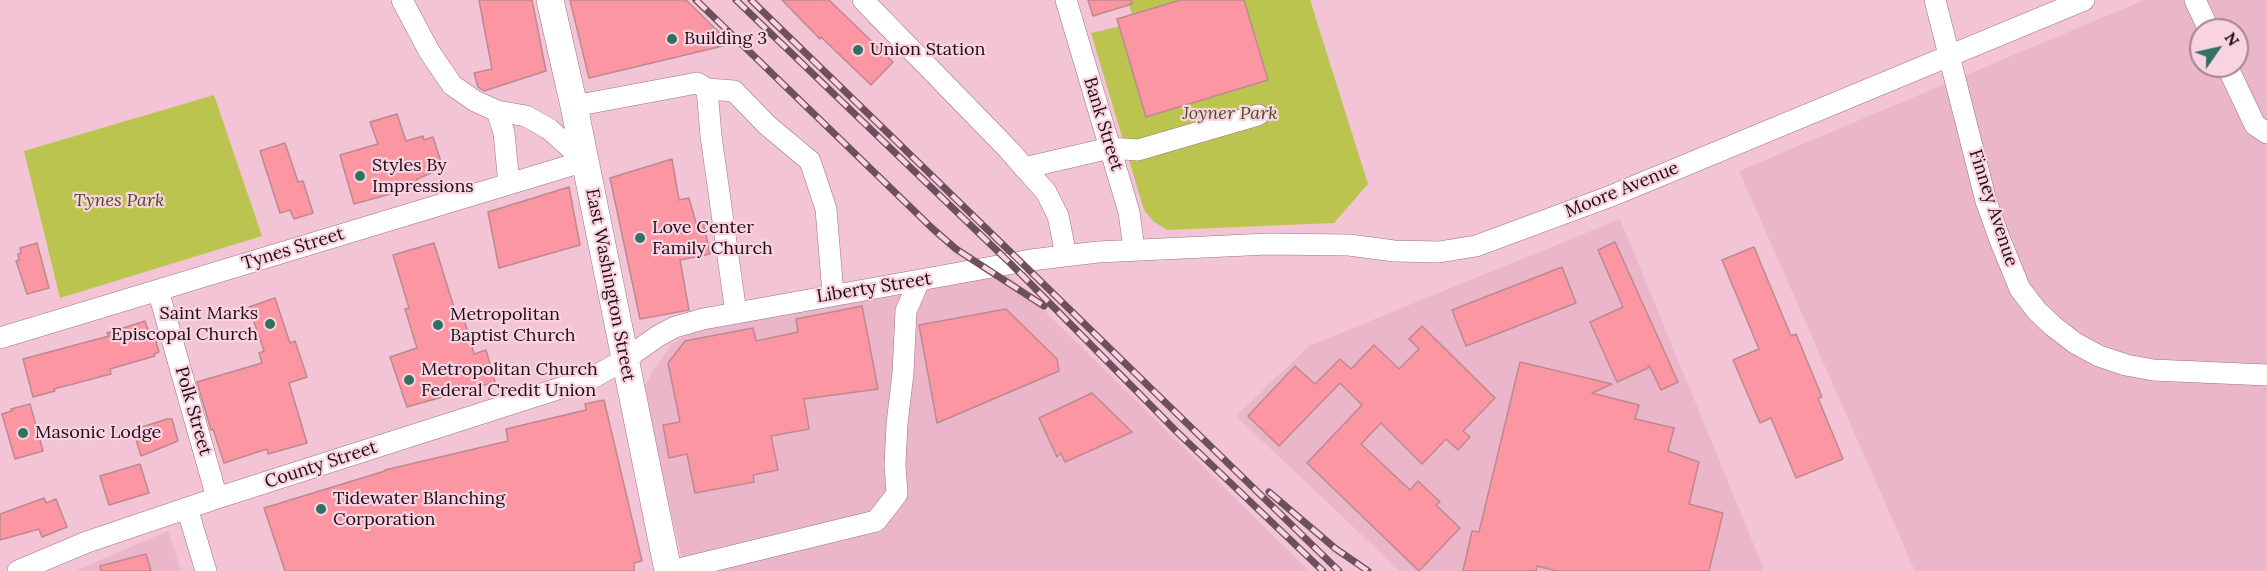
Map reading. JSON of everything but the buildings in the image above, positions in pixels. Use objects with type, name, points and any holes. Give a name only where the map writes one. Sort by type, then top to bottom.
[{"type":"main road","name":"East Washington Street","points":[[550,0],[574,106],[624,360],[669,571]]},
{"type":"street","points":[[402,0],[429,51],[452,85],[475,101],[497,111],[526,116],[549,129],[585,161]]},
{"type":"street","points":[[863,0],[1046,192],[1058,216],[1066,255]]},
{"type":"street","name":"Bank Street","points":[[1066,0],[1130,212],[1134,249]]},
{"type":"street","name":"Finney Avenue","points":[[1935,0],[1986,201],[2020,289],[2053,326],[2075,343],[2100,356],[2126,365],[2153,370],[2267,375]]},
{"type":"street","name":"Moore Avenue","points":[[1134,249],[1268,244],[1349,245],[1394,251],[1439,252],[1476,246],[1611,196],[2084,0]]},
{"type":"street","points":[[2195,0],[2203,18]]},
{"type":"street","points":[[2233,78],[2255,125],[2267,133]]},
{"type":"street","points":[[574,106],[697,82],[707,89],[734,91],[767,125],[810,161],[826,209],[833,294]]},
{"type":"street","points":[[707,89],[711,136],[736,313]]},
{"type":"street","points":[[497,111],[504,133],[509,184]]},
{"type":"street","points":[[1024,168],[1110,148],[1138,150],[1258,115]]},
{"type":"street","name":"Tynes Street","points":[[0,338],[585,161]]},
{"type":"street","name":"Liberty Street","points":[[624,360],[675,327],[703,319],[1031,260],[1134,249]]},
{"type":"street","points":[[669,571],[876,521],[897,494],[895,465],[897,424],[903,373],[906,311],[919,281]]},
{"type":"street","name":"Polk Street","points":[[158,290],[217,498]]},
{"type":"street","name":"County Street","points":[[18,571],[87,542],[187,508],[592,378],[624,360]]},
{"type":"street","points":[[187,508],[206,571]]},
{"type":"shaded area","points":[[2144,0],[2267,0],[2267,571],[1915,571],[1739,171]]},
{"type":"shaded area","points":[[1620,219],[1763,567],[1761,571],[1400,571],[1236,416],[1309,346]]},
{"type":"shaded area","points":[[1007,274],[1309,571],[685,571],[646,406],[645,385],[672,344],[691,332]]},
{"type":"shaded area","points":[[168,531],[181,571],[75,571]]},
{"type":"green space","name":"Joyner Park","points":[[1128,0],[1310,0],[1368,184],[1334,223],[1167,230],[1153,221],[1144,210],[1091,33],[1134,23]]},
{"type":"green space","name":"Tynes Park","points":[[214,95],[262,236],[60,298],[24,151]]},
{"type":"railway","points":[[696,0],[933,229],[956,249],[1044,306]]},
{"type":"railway","points":[[736,0],[1011,264],[1176,431],[1323,571]]},
{"type":"railway","points":[[751,0],[1339,571]]},
{"type":"railway","points":[[1269,492],[1336,549],[1368,571]]},
{"type":"place","name":"Building 3","points":[[672,39]]},
{"type":"place","name":"Union Station","points":[[858,50]]},
{"type":"place","name":"Styles By Impressions","points":[[360,176]]},
{"type":"place","name":"Love Center Family Church","points":[[640,238]]},
{"type":"place","name":"Saint Marks Episcopal Church","points":[[270,324]]},
{"type":"place","name":"Metropolitan Baptist Church","points":[[438,325]]},
{"type":"place","name":"Metropolitan Church Federal Credit Union","points":[[409,380]]},
{"type":"place","name":"Masonic Lodge","points":[[23,433]]},
{"type":"place","name":"Tidewater Blanching Corporation","points":[[321,509]]}]
